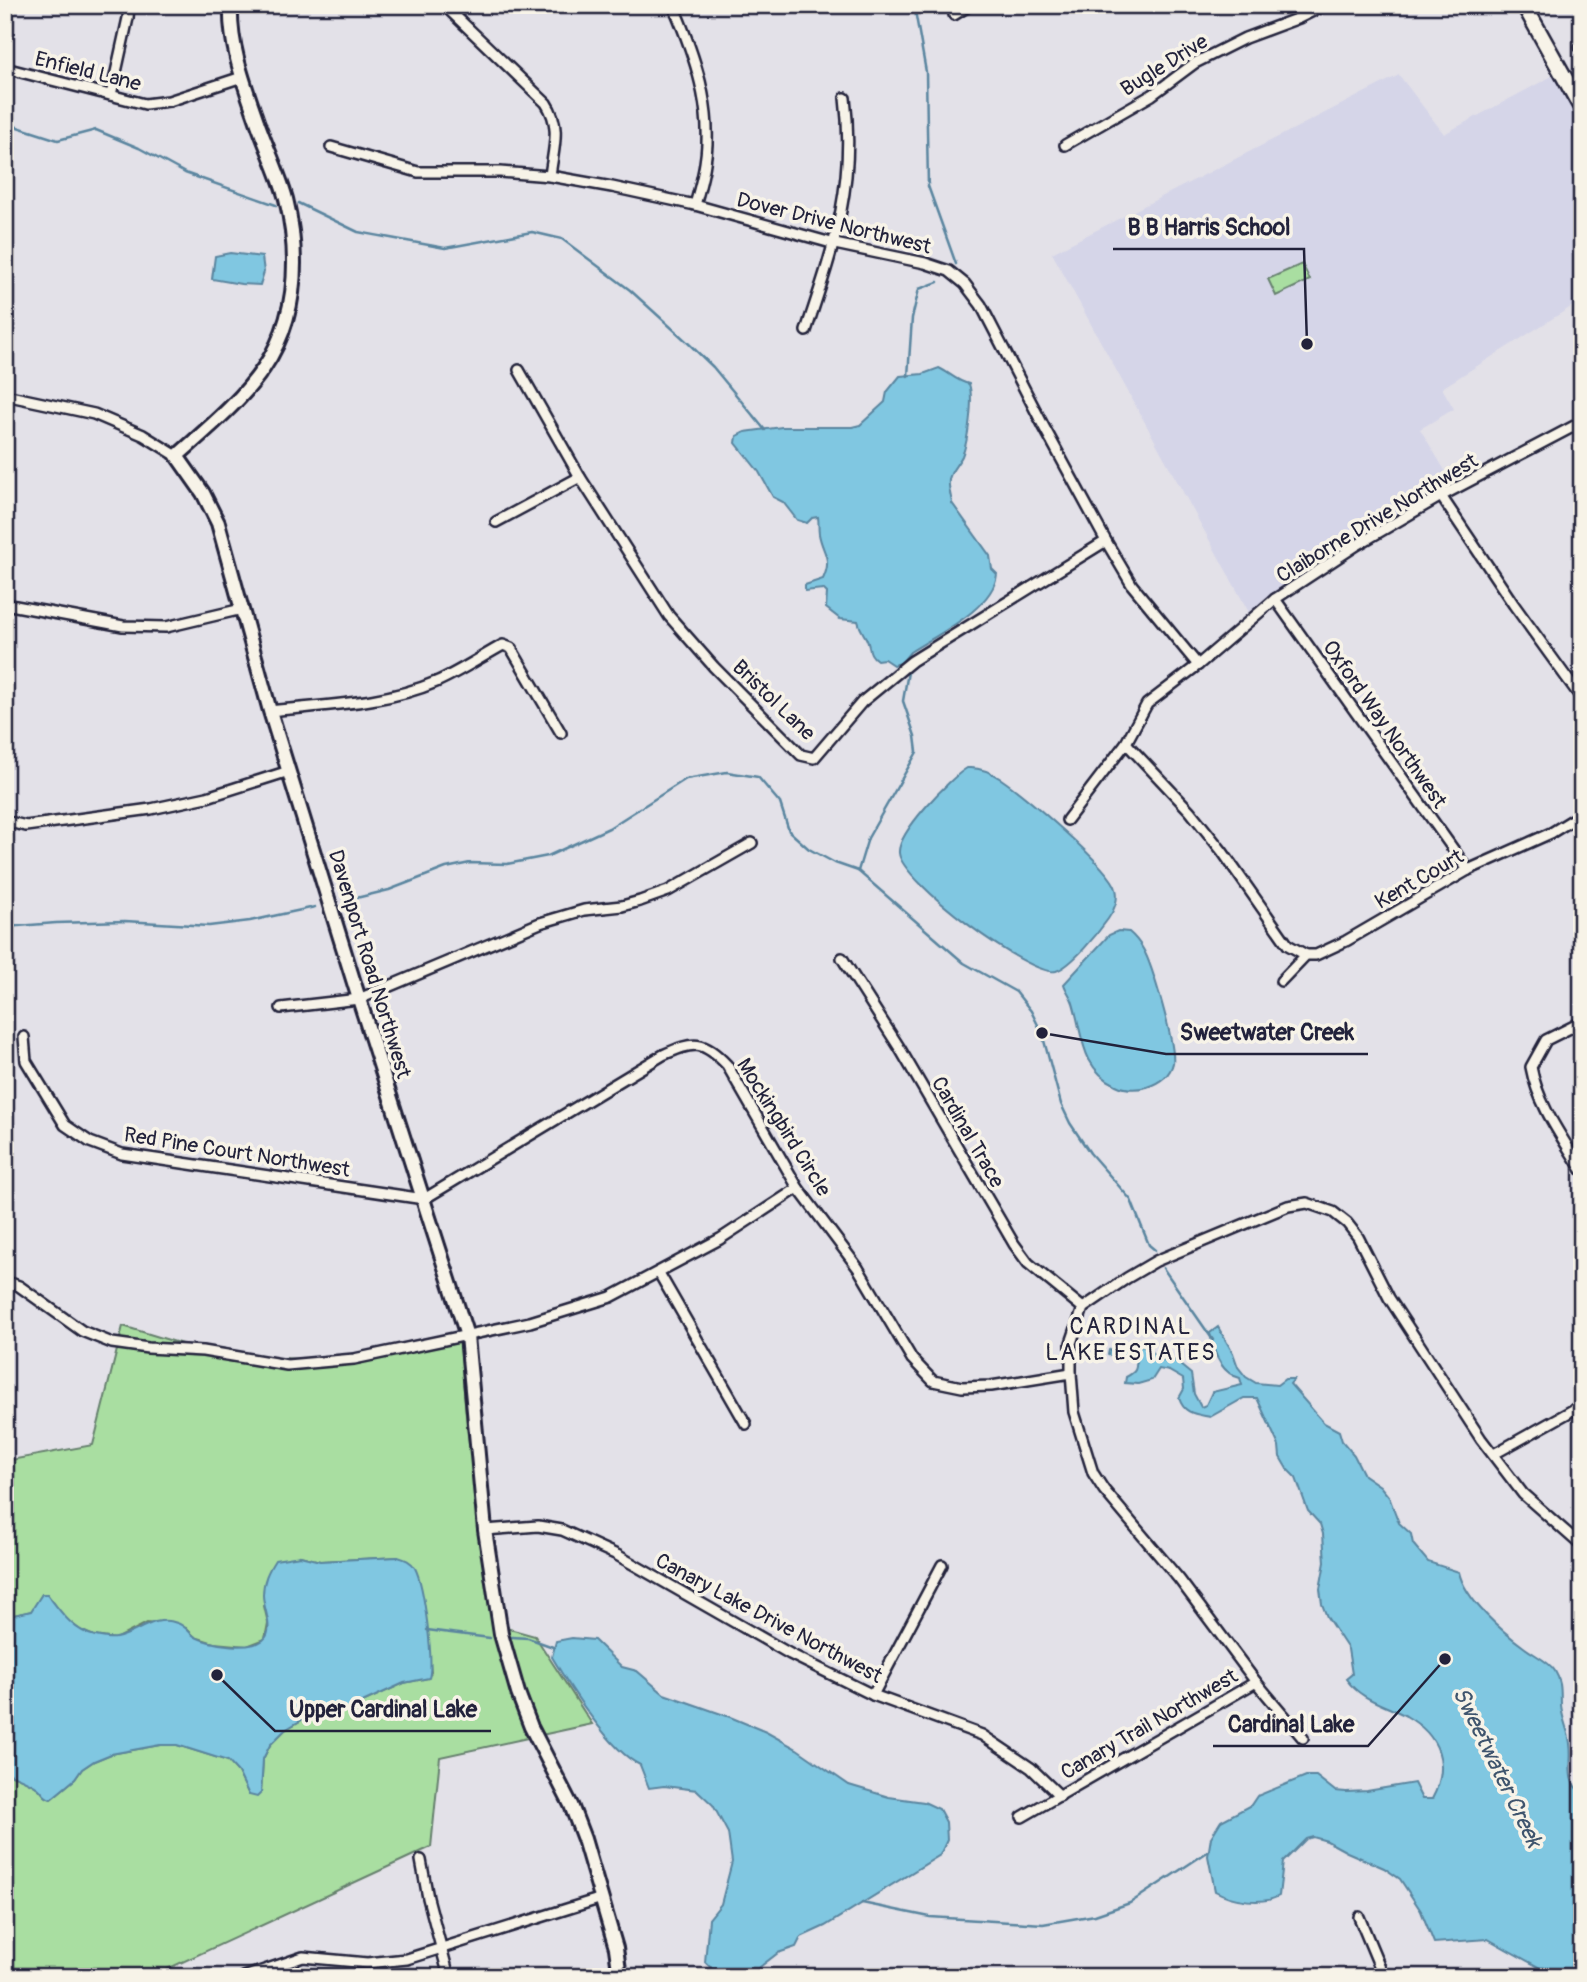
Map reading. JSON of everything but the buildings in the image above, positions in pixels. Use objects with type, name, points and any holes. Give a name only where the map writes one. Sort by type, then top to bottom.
[{"type":"main road","points":[[1524,5],[1582,109]]},
{"type":"street","points":[[111,95],[129,5]]},
{"type":"street","points":[[5,395],[94,414],[144,435],[177,456],[240,397],[262,372],[281,338],[292,301],[294,253],[286,200],[242,77],[230,26],[231,5]]},
{"type":"street","points":[[444,5],[546,103],[555,116],[550,177]]},
{"type":"street","points":[[673,5],[690,45],[701,86],[707,124],[706,161],[695,205]]},
{"type":"street","points":[[954,15],[970,5]]},
{"type":"street","name":"Bugle Drive","points":[[1065,145],[1152,95],[1195,63],[1245,37],[1299,18],[1325,5]]},
{"type":"street","points":[[5,19],[5,25]]},
{"type":"street","name":"Enfield Lane","points":[[5,68],[145,104],[169,101],[242,77]]},
{"type":"street","points":[[806,331],[835,244],[848,175],[849,132],[845,98]]},
{"type":"street","name":"Dover Drive Northwest","points":[[331,146],[418,172],[500,172],[550,177],[695,205],[835,244],[925,263],[949,271],[965,284],[981,305],[1132,585],[1198,665]]},
{"type":"street","points":[[496,522],[580,477],[519,370]]},
{"type":"street","name":"Claiborne Drive Northwest","points":[[1068,820],[1126,743],[1147,704],[1198,665],[1275,599],[1357,545],[1441,496],[1582,422]]},
{"type":"street","name":"Davenport Road Northwest","points":[[177,456],[203,493],[218,523],[270,711],[467,1336],[485,1530],[500,1634],[515,1683],[540,1746],[571,1805],[602,1898],[616,1948],[620,1977]]},
{"type":"street","name":"Bristol Lane","points":[[580,477],[669,616],[798,754],[814,758],[862,702],[898,671],[1106,541]]},
{"type":"street","points":[[1441,496],[1582,699]]},
{"type":"street","name":"Oxford Way Northwest","points":[[1275,599],[1468,870]]},
{"type":"street","points":[[5,604],[123,626],[166,627],[242,609]]},
{"type":"street","points":[[270,711],[400,693],[436,682],[503,645],[511,648],[561,733]]},
{"type":"street","points":[[1126,743],[1190,811],[1222,851],[1288,945],[1306,955]]},
{"type":"street","points":[[5,821],[26,826],[151,809],[207,797],[289,771]]},
{"type":"street","name":"Kent Court","points":[[1281,981],[1306,955],[1316,955],[1346,941],[1468,870],[1551,833],[1582,814]]},
{"type":"street","points":[[281,1008],[359,999],[540,923],[584,910],[622,906],[668,891],[752,843]]},
{"type":"street","name":"Cardinal Trace","points":[[842,958],[900,1046],[1014,1244],[1028,1263],[1083,1308]]},
{"type":"street","points":[[1582,1022],[1546,1040],[1531,1066],[1534,1086],[1582,1170]]},
{"type":"street","name":"Red Pine Court Northwest","points":[[24,1037],[26,1061],[47,1097],[65,1125],[90,1142],[122,1154],[424,1199]]},
{"type":"street","name":"Mockingbird Circle","points":[[424,1199],[663,1055],[687,1044],[712,1049],[727,1065],[798,1188],[858,1268],[912,1359],[933,1381],[962,1387],[981,1386],[1071,1373]]},
{"type":"street","points":[[5,1281],[19,1286],[82,1331],[112,1343],[203,1352],[287,1365],[354,1359],[467,1336],[586,1306],[611,1297],[720,1239],[798,1188]]},
{"type":"street","points":[[1303,1738],[1093,1473],[1074,1412],[1071,1373],[1071,1343],[1083,1308],[1156,1261],[1287,1206],[1307,1203],[1333,1212],[1348,1223],[1358,1237],[1389,1298],[1481,1439],[1523,1494],[1582,1546]]},
{"type":"street","points":[[659,1273],[746,1424]]},
{"type":"street","points":[[1494,1454],[1582,1405]]},
{"type":"street","name":"Canary Lake Drive Northwest","points":[[485,1530],[538,1526],[562,1530],[617,1555],[790,1654],[873,1695],[982,1735],[1031,1768],[1060,1796]]},
{"type":"street","points":[[873,1695],[942,1565]]},
{"type":"street","name":"Canary Trail Northwest","points":[[1022,1817],[1256,1682]]},
{"type":"street","points":[[421,1860],[440,1950],[449,1977]]},
{"type":"street","points":[[244,1977],[303,1957],[367,1963],[407,1959],[602,1898]]},
{"type":"street","points":[[1359,1917],[1384,1977]]},
{"type":"shaded area","points":[[1399,75],[1444,134],[1554,75],[1582,122],[1582,300],[1442,388],[1454,409],[1420,429],[1455,487],[1251,616],[1052,253]]},
{"type":"green space","points":[[1302,264],[1310,280],[1276,296],[1268,279]]},
{"type":"green space","points":[[123,1326],[218,1355],[322,1360],[460,1341],[467,1428],[495,1625],[535,1636],[592,1724],[440,1757],[431,1847],[150,1977],[5,1977],[5,1772],[27,1781],[51,1799],[94,1761],[111,1754],[160,1745],[177,1745],[228,1761],[238,1772],[249,1795],[261,1793],[263,1759],[270,1745],[285,1730],[305,1718],[345,1710],[404,1683],[428,1678],[431,1672],[425,1615],[398,1557],[320,1561],[300,1556],[264,1606],[268,1623],[265,1639],[247,1646],[214,1643],[195,1637],[186,1628],[147,1623],[116,1639],[94,1636],[80,1630],[65,1618],[47,1594],[42,1594],[32,1611],[5,1617],[5,1461],[93,1445]]},
{"type":"water","points":[[230,253],[262,257],[264,272],[260,285],[212,279],[215,256]]},
{"type":"water","points":[[939,368],[969,384],[971,409],[966,441],[962,456],[952,471],[949,489],[952,503],[990,556],[992,569],[997,574],[986,598],[975,609],[910,652],[901,663],[893,665],[884,659],[877,660],[872,655],[858,621],[840,619],[826,608],[827,593],[823,589],[805,591],[805,585],[823,579],[826,572],[826,555],[820,540],[818,517],[807,523],[797,520],[783,502],[773,497],[759,472],[736,443],[737,436],[745,432],[782,427],[860,425],[885,402],[887,392],[900,376],[923,374]]},
{"type":"water","points":[[967,768],[981,769],[993,774],[1012,787],[1083,849],[1111,879],[1116,889],[1115,905],[1108,919],[1077,956],[1056,971],[1042,969],[1021,959],[969,925],[921,884],[905,866],[899,853],[906,833],[915,820],[937,794]]},
{"type":"water","points":[[1118,931],[1129,932],[1140,944],[1147,958],[1162,1005],[1173,1054],[1172,1068],[1167,1075],[1156,1083],[1138,1089],[1120,1087],[1096,1070],[1085,1050],[1073,1003],[1064,984],[1109,935]]},
{"type":"water","points":[[1218,1327],[1246,1377],[1256,1383],[1277,1385],[1285,1379],[1294,1379],[1290,1384],[1324,1423],[1339,1431],[1342,1441],[1354,1455],[1364,1475],[1380,1486],[1389,1497],[1399,1523],[1411,1534],[1413,1544],[1428,1562],[1459,1572],[1469,1593],[1486,1614],[1555,1671],[1571,1751],[1571,1777],[1576,1788],[1582,1793],[1582,1977],[1548,1977],[1542,1969],[1488,1939],[1434,1943],[1421,1911],[1400,1879],[1384,1868],[1313,1837],[1306,1839],[1283,1862],[1279,1896],[1248,1901],[1215,1891],[1208,1856],[1211,1837],[1221,1821],[1251,1805],[1257,1796],[1306,1776],[1316,1776],[1335,1791],[1346,1792],[1414,1783],[1422,1799],[1432,1799],[1441,1774],[1439,1751],[1427,1732],[1406,1716],[1366,1697],[1346,1679],[1352,1674],[1348,1649],[1327,1617],[1322,1604],[1320,1589],[1325,1562],[1320,1524],[1308,1511],[1296,1478],[1280,1457],[1279,1446],[1257,1398],[1244,1398],[1210,1417],[1195,1414],[1184,1407],[1179,1398],[1184,1389],[1183,1379],[1159,1369],[1152,1380],[1138,1384],[1125,1383],[1126,1377],[1135,1370],[1136,1358],[1108,1355],[1109,1350],[1137,1345],[1149,1350],[1159,1361],[1174,1360],[1191,1374],[1194,1394],[1201,1407],[1206,1405],[1212,1392],[1242,1385],[1240,1378],[1223,1366],[1213,1347],[1210,1333]]},
{"type":"water","points":[[300,1556],[320,1561],[398,1557],[412,1564],[425,1606],[430,1656],[429,1678],[404,1683],[345,1710],[305,1718],[285,1730],[270,1745],[263,1759],[261,1793],[257,1797],[249,1795],[238,1772],[228,1761],[177,1745],[160,1745],[111,1754],[94,1761],[51,1799],[27,1781],[5,1772],[5,1617],[31,1611],[42,1594],[47,1594],[74,1625],[95,1636],[116,1638],[153,1623],[169,1621],[180,1624],[194,1636],[209,1642],[231,1646],[252,1644],[261,1642],[268,1633],[263,1595],[270,1568],[275,1560]]},
{"type":"water","points":[[572,1638],[594,1640],[622,1667],[637,1671],[664,1694],[766,1732],[797,1749],[849,1785],[889,1797],[924,1802],[939,1809],[946,1822],[947,1840],[940,1855],[825,1926],[801,1937],[796,1947],[778,1953],[747,1977],[713,1977],[712,1969],[705,1962],[709,1919],[721,1904],[732,1862],[728,1833],[713,1805],[697,1790],[664,1786],[649,1788],[640,1765],[628,1758],[603,1732],[552,1657],[556,1641]]},
{"type":"waterway","name":"Sweetwater Creek","points":[[914,5],[926,72],[928,186],[956,264]]},
{"type":"waterway","points":[[5,123],[58,140],[96,130],[139,148],[185,173],[276,205]]},
{"type":"waterway","points":[[298,203],[358,232],[445,248],[532,232],[562,239],[630,290],[685,340],[713,367],[765,430]]},
{"type":"waterway","name":"Sweetwater Creek","points":[[908,376],[912,318],[919,289],[938,282]]},
{"type":"waterway","name":"Sweetwater Creek","points":[[858,871],[868,838],[917,752],[915,736],[903,701],[908,672],[905,668]]},
{"type":"waterway","points":[[344,901],[389,890],[446,868],[470,863],[507,864],[548,856],[609,828],[686,779],[727,772],[758,777],[780,803],[789,831],[809,849],[835,863],[858,871],[964,963],[1016,992],[1031,1011],[1042,1033],[1061,1104],[1070,1123],[1090,1153],[1131,1200],[1149,1245],[1155,1250]]},
{"type":"waterway","points":[[5,927],[125,921],[209,926],[250,921],[315,907]]},
{"type":"waterway","name":"Sweetwater Creek","points":[[1163,1268],[1213,1340]]},
{"type":"waterway","points":[[427,1630],[490,1638]]},
{"type":"waterway","points":[[512,1637],[528,1638],[553,1647]]},
{"type":"waterway","points":[[862,1903],[930,1917],[1043,1924],[1095,1915],[1130,1903],[1209,1851]]},
{"type":"place","name":"B B Harris School","points":[[1307,344]]},
{"type":"place","name":"Sweetwater Creek","points":[[1042,1033]]},
{"type":"place","name":"Cardinal Lake","points":[[1445,1659]]},
{"type":"place","name":"Upper Cardinal Lake","points":[[217,1675]]},
{"type":"district","name":"CARDINAL LAKE ESTATES","points":[[1131,1339]]}]
